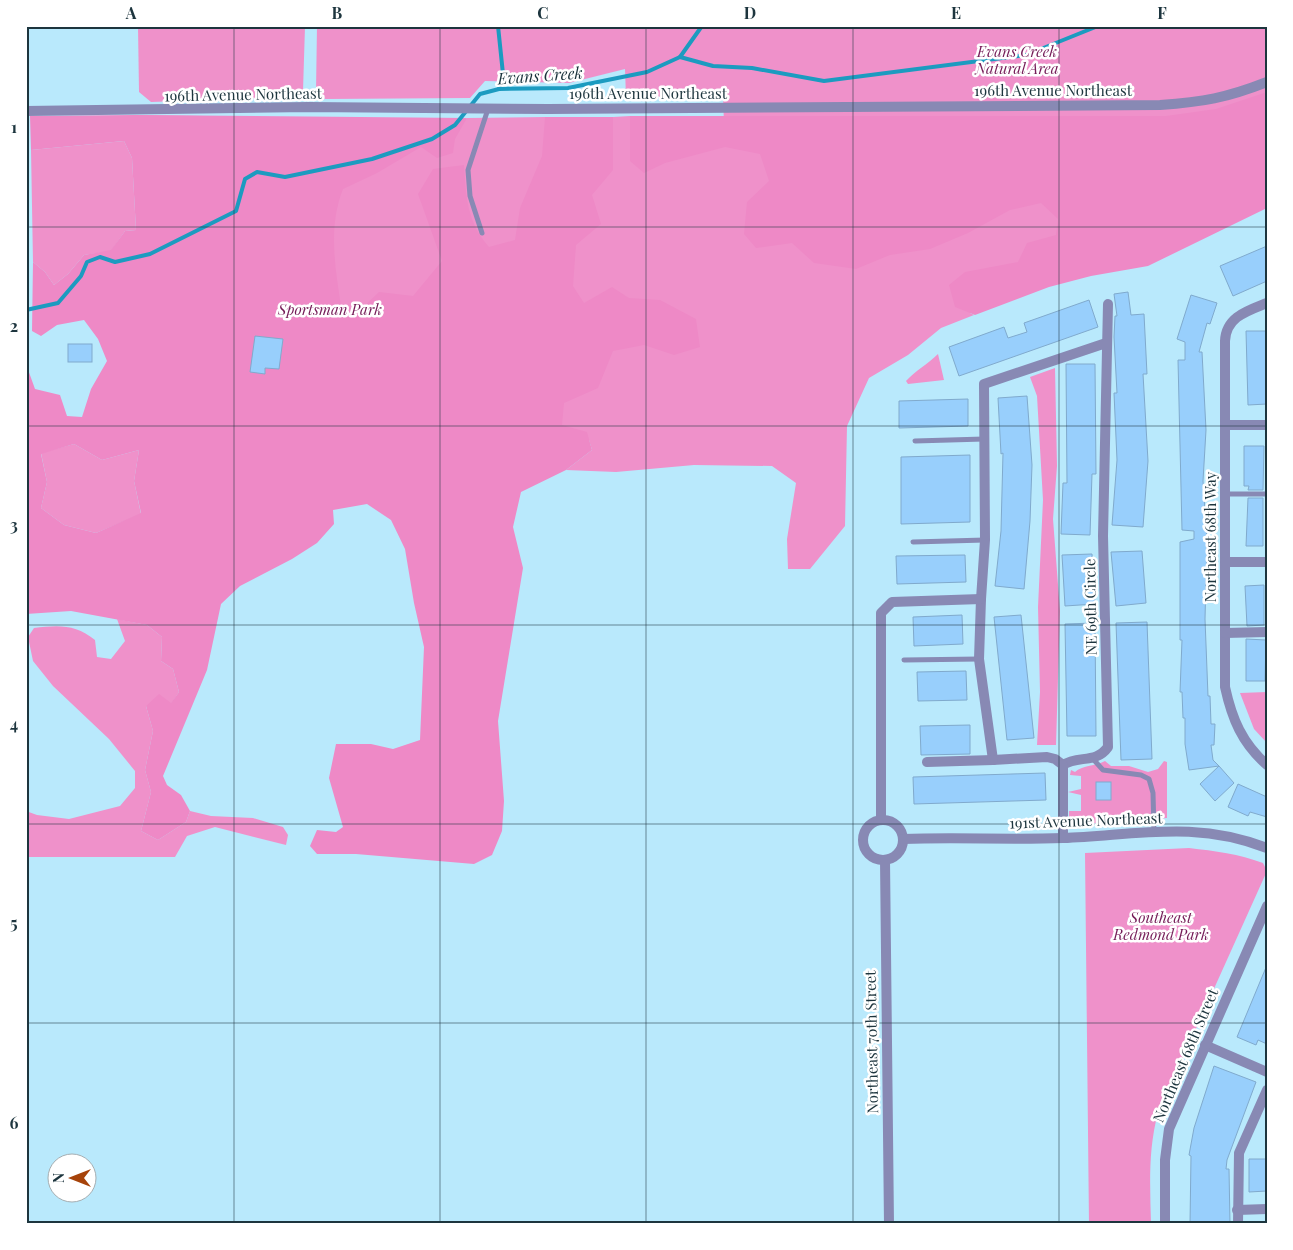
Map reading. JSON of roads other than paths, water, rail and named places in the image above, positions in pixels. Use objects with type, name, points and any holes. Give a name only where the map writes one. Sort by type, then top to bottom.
[{"type":"street","name":"196th Avenue Northeast","points":[[26,111],[310,107],[484,109],[1160,105],[1228,97],[1267,82]]},
{"type":"street","name":"NE 69th Circle","points":[[1093,758],[1102,755],[1108,747],[1102,536],[1108,304]]},
{"type":"street","name":"Northeast 68th Way","points":[[1267,304],[1240,314],[1232,321],[1225,332],[1225,687],[1230,709],[1250,750],[1267,765]]},
{"type":"street","points":[[993,760],[980,659],[980,600],[985,540],[984,384],[1106,343]]},
{"type":"street","points":[[1225,425],[1267,424]]},
{"type":"street","points":[[1225,562],[1267,562]]},
{"type":"street","points":[[881,819],[881,614],[891,602],[980,600]]},
{"type":"street","points":[[1225,633],[1267,632]]},
{"type":"street","points":[[927,762],[1047,757],[1055,759],[1063,765]]},
{"type":"street","points":[[1063,765],[1074,760],[1093,758]]},
{"type":"street","points":[[1063,765],[1063,838]]},
{"type":"street","points":[[881,819],[896,824],[903,839],[898,853],[885,860],[874,858],[863,845],[866,828],[881,819]]},
{"type":"street","name":"191st Avenue Northeast","points":[[903,839],[1063,838],[1186,830],[1218,833],[1267,848]]},
{"type":"street","name":"Northeast 70th Street","points":[[885,860],[889,1224]]},
{"type":"street","name":"Northeast 68th Street","points":[[1165,1224],[1165,1160],[1169,1129],[1267,906]]},
{"type":"street","points":[[1205,1044],[1267,1072]]},
{"type":"street","points":[[1238,1224],[1238,1153],[1267,1090]]},
{"type":"street","points":[[1238,1210],[1267,1209]]},
{"type":"lane","points":[[482,233],[470,196],[468,170],[484,109]]},
{"type":"lane","points":[[915,441],[985,439]]},
{"type":"lane","points":[[1226,494],[1267,494]]},
{"type":"lane","points":[[913,542],[985,540]]},
{"type":"lane","points":[[904,660],[980,659]]},
{"type":"lane","points":[[1093,758],[1103,770],[1132,773],[1149,779],[1153,793],[1154,832]]},
{"type":"waterway","points":[[498,26],[503,74],[499,89]]},
{"type":"waterway","points":[[680,57],[702,26]]},
{"type":"waterway","name":"Evans Creek","points":[[26,310],[58,303],[81,276],[87,262],[100,257],[115,262],[150,254],[236,211],[245,179],[257,172],[285,177],[372,159],[432,139],[455,125],[480,94],[499,89],[568,88],[647,72],[680,57],[713,66],[752,68],[824,81],[1026,55],[1098,26]]},
{"type":"park label","name":"Evans Creek Natural Area","points":[[1017,60]]},
{"type":"park label","name":"Sportsman Park","points":[[330,309]]},
{"type":"park label","name":"Southeast Redmond Park","points":[[1161,926]]}]
